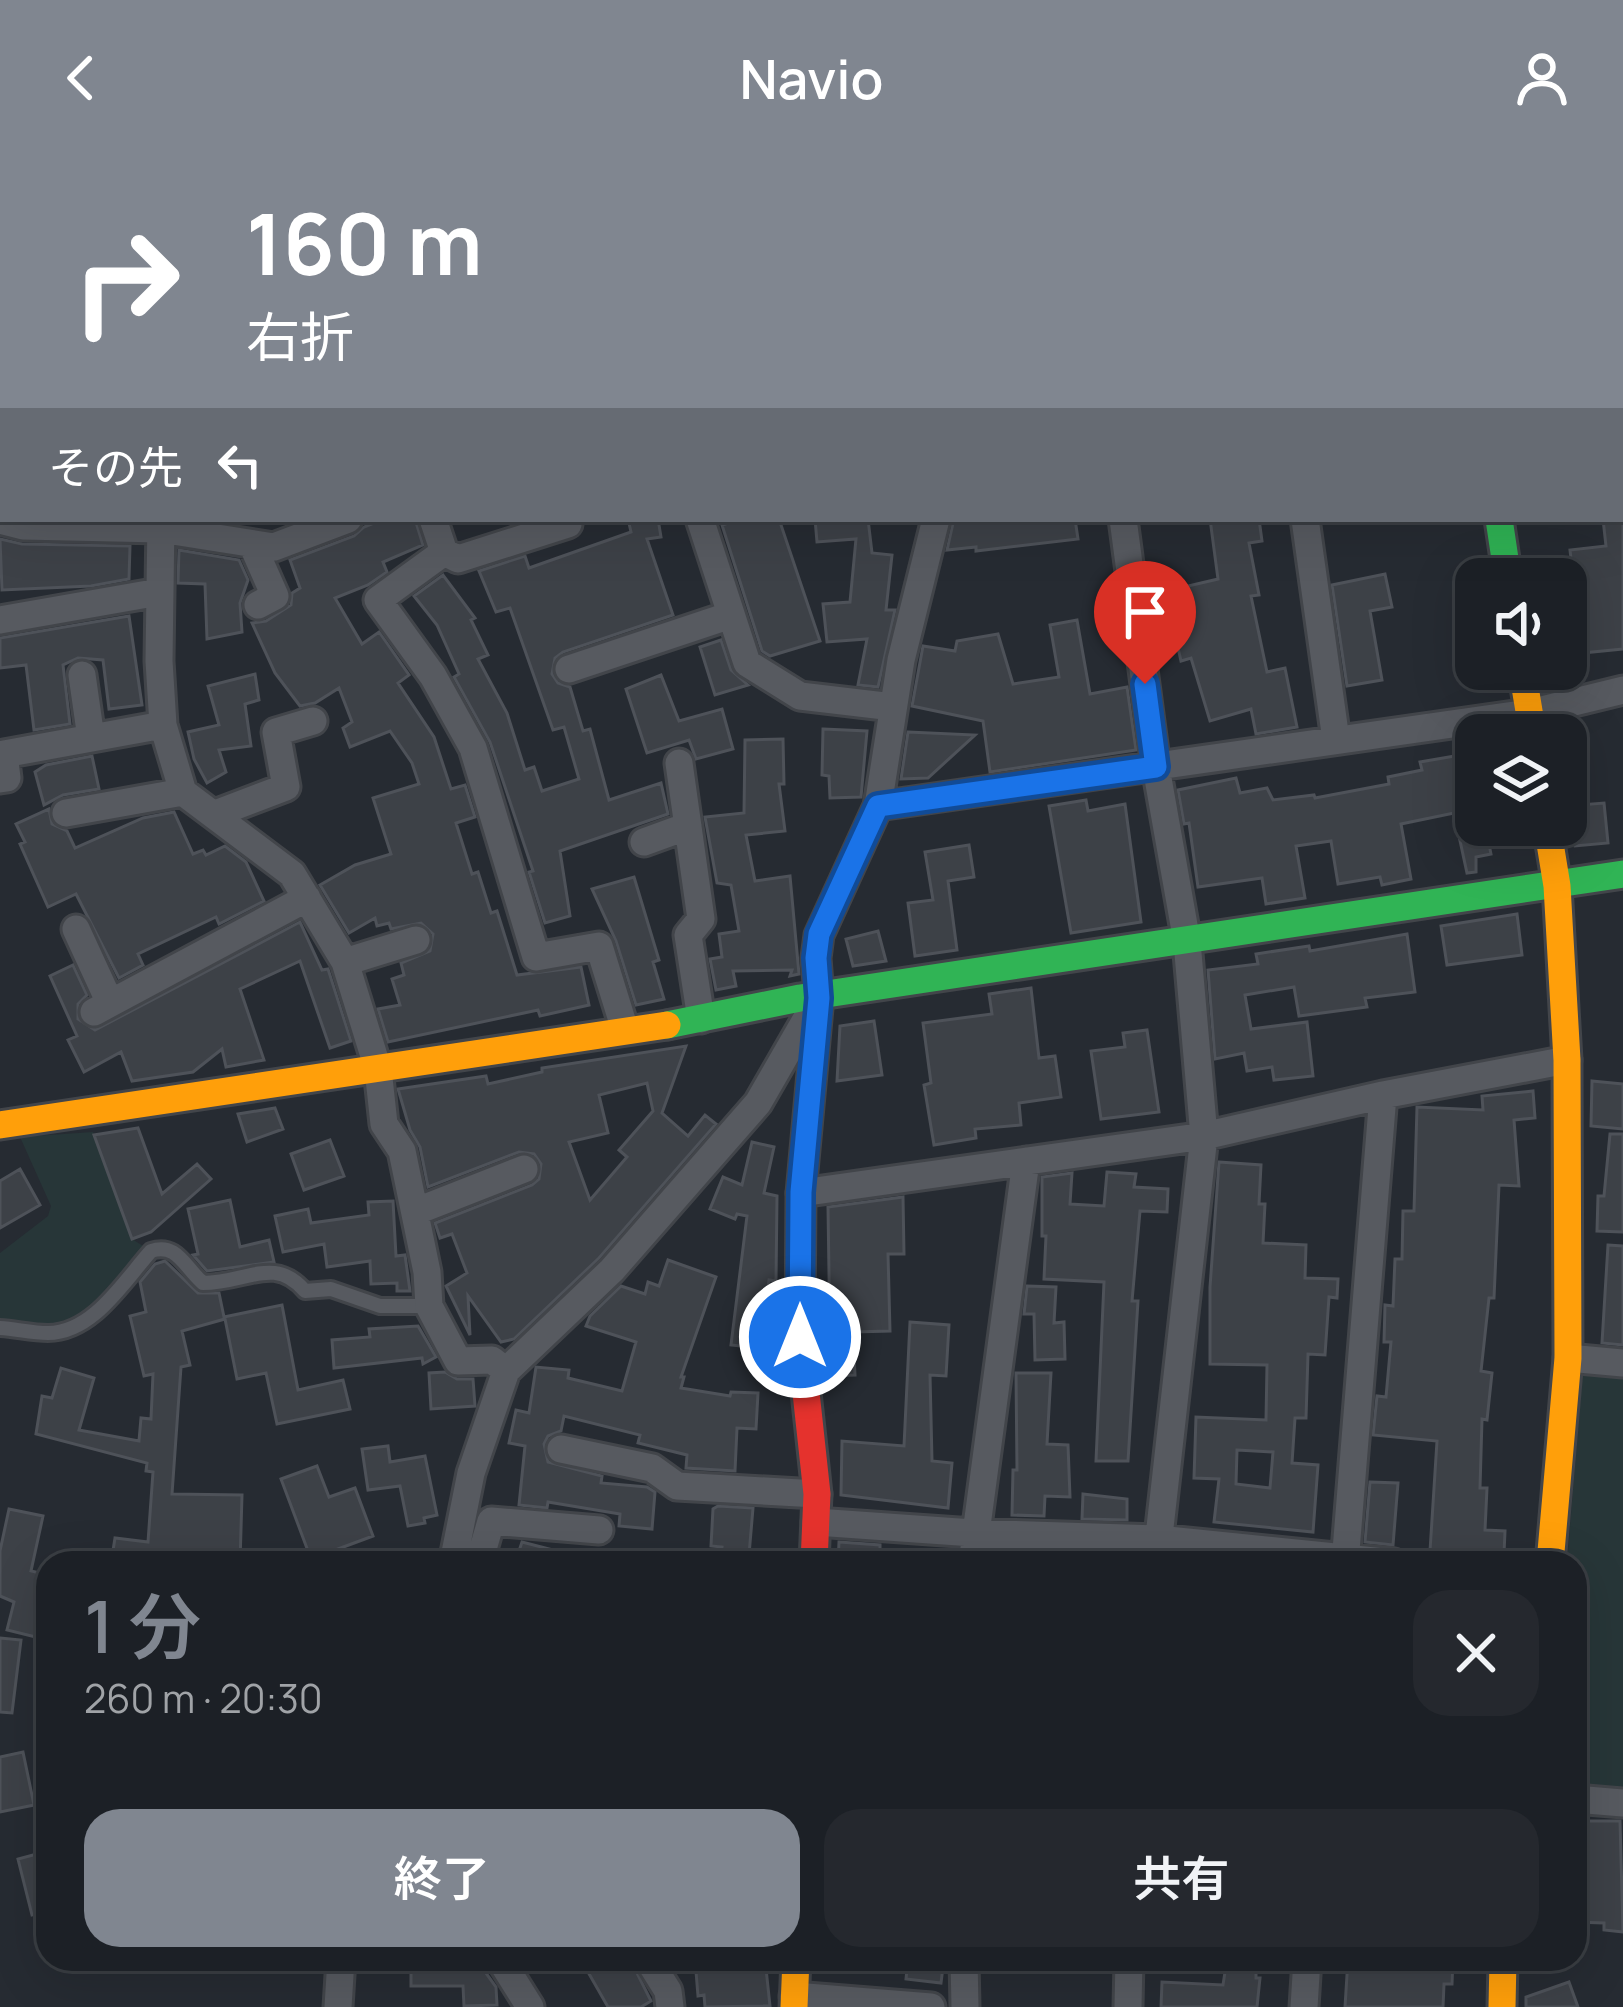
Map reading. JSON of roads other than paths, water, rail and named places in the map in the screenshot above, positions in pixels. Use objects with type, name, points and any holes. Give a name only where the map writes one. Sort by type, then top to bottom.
[{"type":"street","points":[[8,522],[23,526],[160,524],[236,534],[274,548],[340,522]]},
{"type":"street","points":[[434,522],[444,552],[458,560],[569,522]]},
{"type":"street","points":[[701,522],[747,663],[800,696],[893,706]]},
{"type":"street","points":[[815,1551],[817,1508],[800,1337],[801,1192],[819,998],[816,958],[819,934],[878,806],[893,706],[935,522]]},
{"type":"street","points":[[561,1449],[652,1468],[677,1486],[973,1533],[1157,1551],[1204,1136],[1187,942],[1156,767],[1123,522]]},
{"type":"street","points":[[1305,522],[1336,740]]},
{"type":"street","points":[[1499,522],[1505,558]]},
{"type":"street","points":[[160,524],[164,724],[183,792],[292,874],[345,962],[379,1069],[384,1124],[402,1151],[417,1211],[429,1306],[458,1361],[493,1360],[506,1370]]},
{"type":"street","points":[[236,534],[275,596],[258,605]]},
{"type":"street","points":[[444,552],[378,600],[433,676],[473,748],[536,957],[599,946],[625,1030]]},
{"type":"street","points":[[0,620],[159,592]]},
{"type":"street","points":[[569,669],[731,615]]},
{"type":"street","points":[[82,675],[91,738]]},
{"type":"street","points":[[1558,714],[1623,690]]},
{"type":"street","points":[[215,814],[286,787],[277,732],[313,721]]},
{"type":"street","points":[[0,778],[7,778],[4,754],[164,724]]},
{"type":"street","points":[[878,806],[1336,740],[1455,730]]},
{"type":"street","points":[[679,763],[701,919],[688,935],[701,1019]]},
{"type":"street","points":[[66,813],[183,792]]},
{"type":"street","points":[[644,842],[688,826]]},
{"type":"street","points":[[1550,846],[1567,1060],[1568,1358],[1551,1551]]},
{"type":"street","points":[[0,1125],[1623,874]]},
{"type":"street","points":[[76,929],[102,1008],[307,898]]},
{"type":"street","points":[[345,962],[416,940]]},
{"type":"street","points":[[455,1551],[471,1473],[506,1370],[612,1270],[758,1103],[819,998]]},
{"type":"street","points":[[801,1192],[1204,1136],[1567,1060]]},
{"type":"street","points":[[1346,1551],[1383,1095]]},
{"type":"street","points":[[972,1551],[1026,1161]]},
{"type":"street","points":[[417,1211],[524,1169]]},
{"type":"street","points":[[1568,1358],[1623,1363]]},
{"type":"street","points":[[482,1551],[491,1521],[599,1530]]},
{"type":"street","points":[[1587,1800],[1623,1803]]},
{"type":"street","points":[[338,2007],[340,1971]]},
{"type":"street","points":[[508,1971],[530,2007]]},
{"type":"street","points":[[656,1971],[668,1991],[670,2007]]},
{"type":"street","points":[[795,1971],[794,2002],[931,2007]]},
{"type":"street","points":[[964,1971],[965,2007]]},
{"type":"street","points":[[1127,2007],[1129,1971]]},
{"type":"street","points":[[1304,2007],[1306,1971]]},
{"type":"street","points":[[1502,2007],[1503,1971]]},
{"type":"lane","points":[[0,1328],[51,1334],[70,1330],[89,1319],[151,1251],[162,1247],[175,1251],[203,1283],[278,1270],[290,1273],[305,1291],[331,1288],[380,1306],[429,1306]]}]
